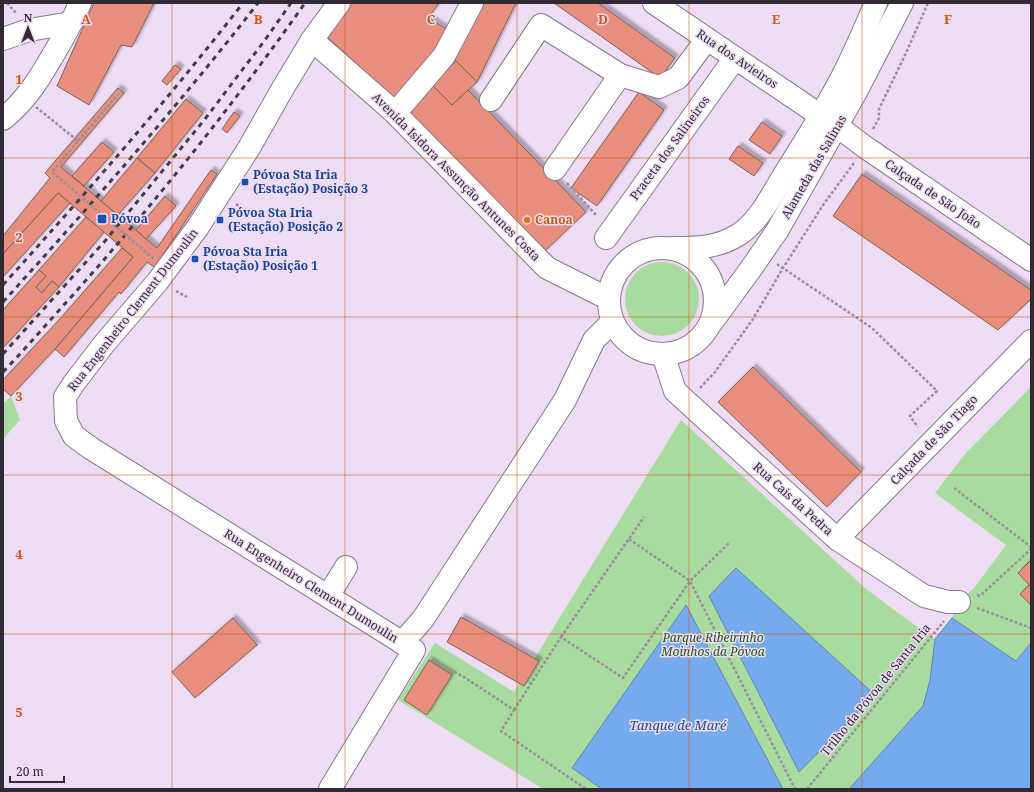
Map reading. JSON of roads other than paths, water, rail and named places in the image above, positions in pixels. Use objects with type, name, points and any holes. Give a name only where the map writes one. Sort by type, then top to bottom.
[{"type":"street","name":"Rua Engenheiro Clement Dumoulin","points":[[339,3],[312,40],[249,148],[198,227],[158,281],[104,344],[74,383],[65,397],[66,421],[74,436],[98,453],[408,646]]},
{"type":"street","points":[[394,112],[397,111],[444,56],[472,3]]},
{"type":"street","name":"Rua dos Avieiros","points":[[654,3],[829,121]]},
{"type":"street","name":"Alameda das Salinas","points":[[712,322],[777,231],[829,121],[840,82],[876,3]]},
{"type":"street","name":"Alameda das Salinas","points":[[673,248],[698,248],[712,246],[725,242],[752,224],[829,121],[858,90],[902,3]]},
{"type":"street","points":[[3,39],[29,30],[65,24],[77,11]]},
{"type":"street","points":[[3,119],[19,105],[38,82],[77,11]]},
{"type":"street","points":[[491,100],[541,25],[620,75],[659,87],[678,78],[707,39]]},
{"type":"street","name":"Avenida Isidora Assunção Antunes Costa","points":[[312,40],[394,112],[547,268],[608,299]]},
{"type":"street","name":"Praceta dos Salineiros","points":[[608,234],[735,58]]},
{"type":"street","points":[[555,169],[620,75]]},
{"type":"street","name":"Calçada de São João","points":[[829,121],[1031,260]]},
{"type":"street","points":[[651,248],[673,248],[694,257],[709,274],[714,286],[716,298],[715,310],[712,322],[705,333],[697,341],[686,348],[675,352],[662,354],[650,353],[638,349],[628,342],[613,323],[608,299],[610,287],[621,266],[630,258],[651,248]]},
{"type":"street","points":[[330,789],[423,619],[565,400],[594,340],[613,323]]},
{"type":"street","name":"Calçada de São Tiago","points":[[837,539],[1031,341]]},
{"type":"street","name":"Rua Cais da Pedra","points":[[662,354],[675,391],[837,539],[924,596],[948,602],[959,602]]},
{"type":"street","points":[[328,596],[346,567]]},
{"type":"water","points":[[736,568],[875,695],[799,772],[709,596]]},
{"type":"water","name":"Tanque de Maré","points":[[686,605],[783,789],[602,789],[572,768]]},
{"type":"water","points":[[952,618],[1016,661],[1030,644],[1031,645],[1031,789],[849,789],[923,706],[930,680],[935,639]]},
{"type":"railway","points":[[3,285],[126,146],[243,3]]},
{"type":"railway","points":[[3,302],[134,155],[197,80],[258,3]]},
{"type":"railway","points":[[3,354],[105,241],[205,119],[291,3]]},
{"type":"railway","points":[[3,372],[103,261],[193,153],[250,79],[305,3]]},
{"type":"place","name":"Póvoa Sta Iria (Estação) Posição 3","points":[[245,182]]},
{"type":"place","name":"Póvoa","points":[[102,219]]},
{"type":"place","name":"Póvoa Sta Iria (Estação) Posição 2","points":[[220,220]]},
{"type":"place","name":"Canoa","points":[[527,220]]},
{"type":"place","name":"Póvoa Sta Iria (Estação) Posição 1","points":[[195,259]]},
{"type":"park label","name":"Parque Ribeirinho Moinhos da Póvoa","points":[[713,645]]}]
